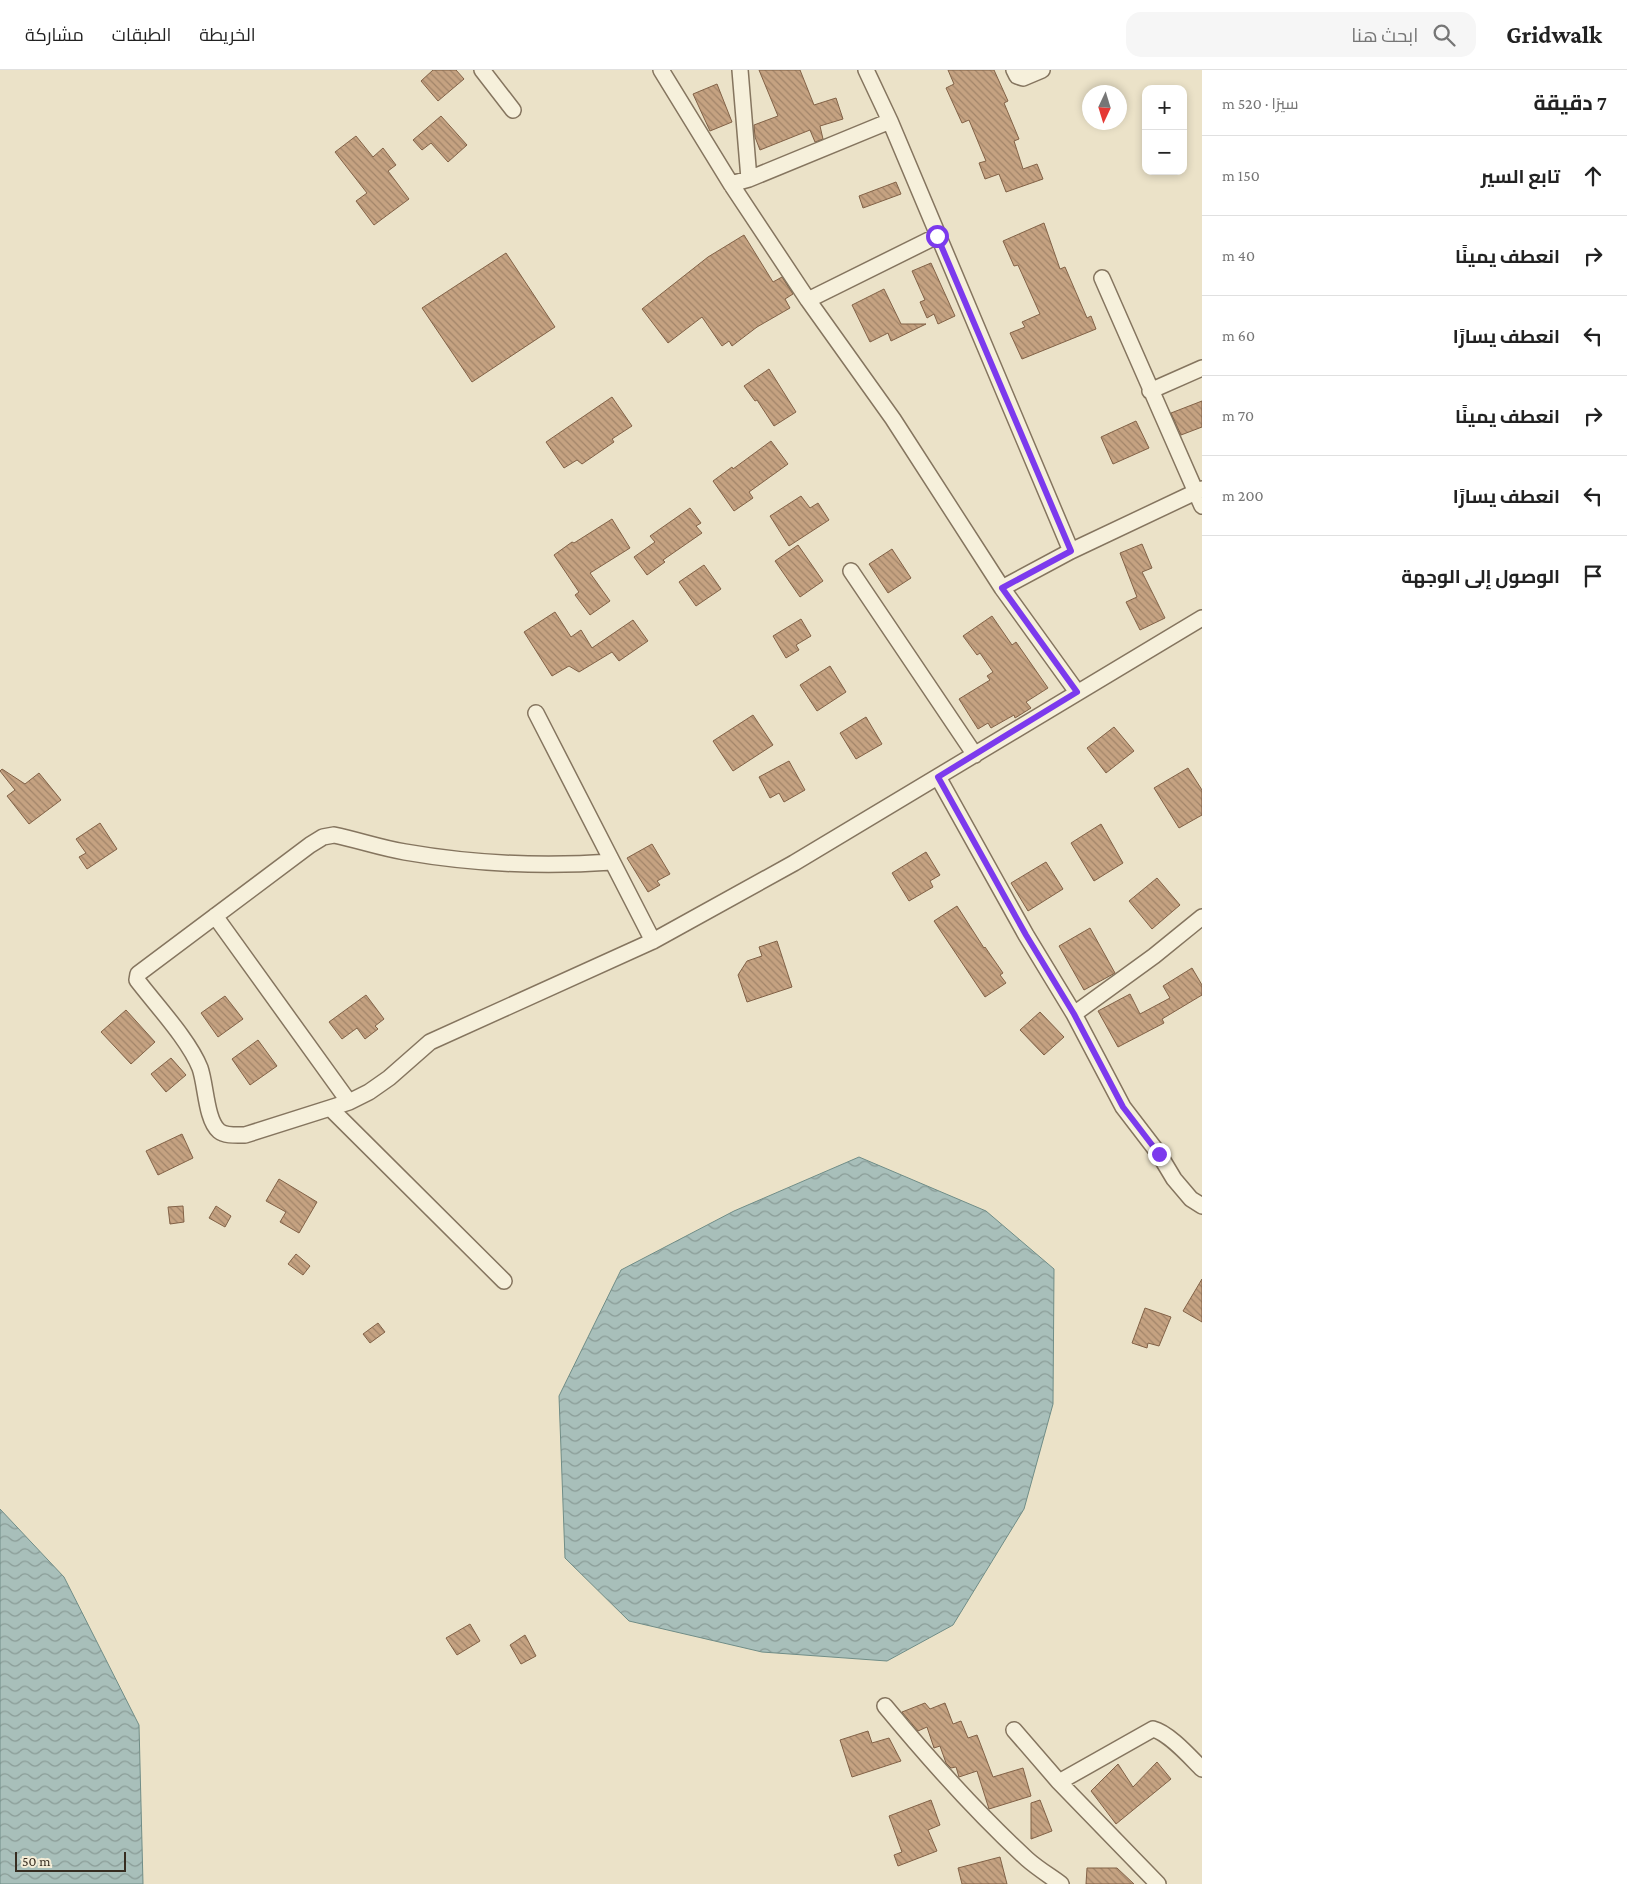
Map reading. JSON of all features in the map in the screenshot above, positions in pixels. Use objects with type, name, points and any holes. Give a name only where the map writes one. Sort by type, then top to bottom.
[{"type":"street","points":[[482,70],[513,110]]},
{"type":"street","points":[[661,70],[731,184],[808,300],[893,419],[1002,588],[1077,692]]},
{"type":"street","points":[[740,70],[749,179]]},
{"type":"street","points":[[866,70],[890,121],[1071,551]]},
{"type":"street","points":[[1014,70],[1017,76],[1023,78],[1042,70]]},
{"type":"street","points":[[731,184],[749,179],[890,121]]},
{"type":"street","points":[[808,300],[937,236]]},
{"type":"street","points":[[1102,278],[1150,391],[1199,491],[1202,506]]},
{"type":"street","points":[[1150,391],[1202,368]]},
{"type":"street","points":[[1002,588],[1071,551],[1199,491]]},
{"type":"street","points":[[851,571],[975,755]]},
{"type":"street","points":[[612,862],[560,866],[481,862],[405,852],[334,835],[323,837],[138,974],[137,980],[192,1051],[204,1083],[212,1121],[219,1131],[230,1135],[245,1135],[349,1102],[369,1092],[389,1078],[430,1042],[653,941],[794,863],[1202,618]]},
{"type":"street","points":[[536,713],[653,941]]},
{"type":"street","points":[[938,777],[1026,935],[1074,1014],[1123,1107],[1159,1154],[1174,1179],[1191,1199],[1202,1206]]},
{"type":"street","points":[[215,916],[349,1102]]},
{"type":"street","points":[[1074,1014],[1154,956],[1202,917]]},
{"type":"street","points":[[330,1108],[504,1281]]},
{"type":"street","points":[[885,1706],[943,1774],[988,1820],[1028,1860],[1061,1884]]},
{"type":"street","points":[[1059,1782],[1153,1729],[1167,1736],[1201,1765]]},
{"type":"street","points":[[1014,1730],[1059,1782],[1158,1884]]},
{"type":"water","points":[[859,1157],[986,1211],[1054,1269],[1053,1404],[1024,1509],[953,1625],[887,1661],[762,1652],[629,1621],[565,1558],[559,1396],[621,1270],[734,1211]]},
{"type":"water","points":[[0,1509],[64,1577],[139,1725],[143,1884],[0,1884]]},
{"type":"building","points":[[433,70],[456,70],[464,79],[438,101],[421,81]]},
{"type":"building","points":[[759,70],[800,70],[814,105],[836,98],[843,119],[820,126],[823,139],[815,142],[810,130],[760,150],[755,137],[754,125],[778,116]]},
{"type":"building","points":[[948,70],[994,70],[1008,101],[1004,103],[1019,139],[1014,141],[1023,169],[1037,164],[1043,179],[1006,192],[999,174],[985,179],[979,163],[986,161],[969,120],[962,123],[946,88],[954,84]]},
{"type":"building","points":[[717,84],[732,122],[710,131],[693,94]]},
{"type":"building","points":[[441,116],[467,145],[448,162],[431,143],[422,150],[413,140]]},
{"type":"building","points":[[356,136],[373,157],[383,148],[396,165],[388,171],[409,199],[374,225],[356,201],[367,193],[335,152]]},
{"type":"building","points":[[896,182],[901,194],[863,208],[859,196]]},
{"type":"building","points":[[1044,223],[1060,269],[1065,267],[1087,318],[1091,316],[1096,329],[1022,359],[1010,333],[1025,327],[1022,322],[1040,314],[1018,265],[1014,266],[1003,241]]},
{"type":"building","points":[[744,235],[773,282],[782,277],[793,294],[785,299],[790,308],[757,327],[732,346],[729,341],[722,346],[702,317],[668,343],[642,309],[708,257]]},
{"type":"building","points":[[506,253],[555,327],[472,382],[422,308]]},
{"type":"building","points":[[931,263],[955,316],[938,324],[934,314],[927,318],[920,302],[925,300],[912,271]]},
{"type":"building","points":[[884,289],[901,324],[926,324],[891,341],[888,333],[870,342],[852,305]]},
{"type":"building","points":[[769,369],[796,412],[774,426],[757,400],[755,401],[744,386]]},
{"type":"building","points":[[612,397],[632,426],[612,439],[614,442],[582,464],[577,460],[564,468],[546,442]]},
{"type":"building","points":[[1202,401],[1202,427],[1181,435],[1171,413]]},
{"type":"building","points":[[1136,421],[1149,448],[1113,464],[1101,437]]},
{"type":"building","points":[[771,441],[788,464],[749,492],[753,498],[734,511],[713,481]]},
{"type":"building","points":[[801,496],[810,508],[818,503],[829,520],[789,546],[770,516]]},
{"type":"building","points":[[690,508],[701,523],[696,526],[702,533],[663,560],[665,562],[647,575],[634,557],[655,542],[650,536]]},
{"type":"building","points":[[612,519],[630,548],[590,573],[610,601],[590,615],[575,595],[579,592],[554,555],[572,542],[574,543]]},
{"type":"building","points":[[1142,544],[1152,568],[1142,572],[1165,618],[1140,630],[1126,602],[1137,597],[1120,553]]},
{"type":"building","points":[[798,545],[823,581],[800,597],[775,561]]},
{"type":"building","points":[[892,549],[911,578],[888,593],[869,564]]},
{"type":"building","points":[[704,565],[721,589],[696,606],[679,582]]},
{"type":"building","points":[[555,612],[571,637],[581,630],[592,648],[633,620],[648,641],[619,661],[612,652],[579,672],[569,666],[552,676],[524,632]]},
{"type":"building","points":[[992,616],[1012,645],[1016,642],[1048,688],[1026,702],[1031,708],[1015,718],[1014,715],[991,728],[988,723],[978,729],[959,699],[990,680],[987,676],[993,672],[980,653],[977,655],[963,636]]},
{"type":"building","points":[[801,619],[811,636],[796,645],[799,650],[786,658],[773,636]]},
{"type":"building","points":[[830,666],[846,692],[817,711],[800,685]]},
{"type":"building","points":[[753,715],[773,745],[733,771],[713,741]]},
{"type":"building","points":[[866,717],[882,744],[856,759],[840,733]]},
{"type":"building","points":[[1114,727],[1134,751],[1106,773],[1087,748]]},
{"type":"building","points":[[789,761],[805,790],[784,802],[779,793],[770,798],[759,777]]},
{"type":"building","points":[[1188,768],[1202,790],[1202,815],[1179,828],[1154,788]]},
{"type":"building","points":[[2,769],[25,784],[39,773],[61,800],[29,824],[7,796],[15,790],[0,771]]},
{"type":"building","points":[[100,823],[117,849],[87,869],[79,857],[86,853],[76,839]]},
{"type":"building","points":[[1101,824],[1123,863],[1094,881],[1071,843]]},
{"type":"building","points":[[652,844],[670,874],[657,881],[660,885],[648,892],[627,858]]},
{"type":"building","points":[[926,852],[940,875],[930,881],[933,887],[909,901],[892,873]]},
{"type":"building","points":[[1046,862],[1063,889],[1028,911],[1011,883]]},
{"type":"building","points":[[1157,878],[1180,905],[1152,929],[1129,901]]},
{"type":"building","points":[[957,906],[984,948],[1003,973],[1000,975],[1006,983],[985,997],[934,921]]},
{"type":"building","points":[[1090,928],[1115,973],[1084,990],[1059,946]]},
{"type":"building","points":[[777,941],[792,987],[747,1002],[738,975],[747,961],[762,956],[759,947]]},
{"type":"building","points":[[1192,968],[1202,985],[1202,995],[1162,1019],[1164,1023],[1118,1047],[1098,1011],[1130,994],[1140,1014],[1170,998],[1163,986]]},
{"type":"building","points":[[366,995],[384,1019],[375,1026],[378,1029],[365,1039],[357,1028],[342,1039],[329,1022]]},
{"type":"building","points":[[225,996],[243,1019],[218,1037],[201,1013]]},
{"type":"building","points":[[126,1010],[155,1042],[131,1064],[101,1032]]},
{"type":"building","points":[[1040,1012],[1064,1037],[1044,1055],[1020,1030]]},
{"type":"building","points":[[258,1040],[277,1066],[250,1085],[232,1059]]},
{"type":"building","points":[[171,1058],[186,1075],[166,1092],[151,1074]]},
{"type":"building","points":[[182,1134],[193,1158],[158,1175],[146,1151]]},
{"type":"building","points":[[279,1179],[317,1202],[299,1233],[280,1222],[286,1212],[266,1201]]},
{"type":"building","points":[[183,1206],[184,1222],[170,1224],[168,1207]]},
{"type":"building","points":[[216,1206],[231,1216],[225,1227],[209,1218]]},
{"type":"building","points":[[296,1254],[310,1266],[303,1275],[288,1264]]},
{"type":"building","points":[[1202,1279],[1202,1322],[1183,1311]]},
{"type":"building","points":[[1145,1308],[1171,1317],[1159,1346],[1148,1343],[1147,1348],[1132,1343]]},
{"type":"building","points":[[378,1323],[385,1332],[370,1343],[363,1334]]},
{"type":"building","points":[[470,1624],[480,1641],[457,1655],[446,1638]]},
{"type":"building","points":[[525,1635],[536,1656],[521,1664],[510,1645]]},
{"type":"building","points":[[925,1703],[930,1709],[945,1703],[953,1724],[961,1721],[968,1738],[977,1735],[993,1777],[1023,1768],[1031,1796],[989,1809],[977,1771],[959,1777],[956,1767],[951,1768],[946,1763],[940,1746],[934,1748],[927,1727],[918,1731],[902,1712]]},
{"type":"building","points":[[868,1731],[872,1743],[889,1738],[901,1761],[852,1777],[840,1740]]},
{"type":"building","points":[[1157,1762],[1171,1779],[1116,1824],[1091,1791],[1118,1764],[1133,1787]]},
{"type":"building","points":[[931,1800],[940,1825],[928,1830],[937,1851],[898,1866],[894,1855],[902,1852],[889,1816]]},
{"type":"building","points":[[1040,1800],[1052,1831],[1031,1839],[1031,1803]]},
{"type":"building","points":[[1000,1857],[1007,1884],[962,1884],[958,1868]]},
{"type":"building","points":[[1087,1868],[1117,1868],[1134,1884],[1086,1884]]},
{"type":"route","points":[[937,236],[1071,551],[1002,588],[1077,692],[938,777],[1026,935],[1074,1014],[1123,1107],[1159,1154]]}]
